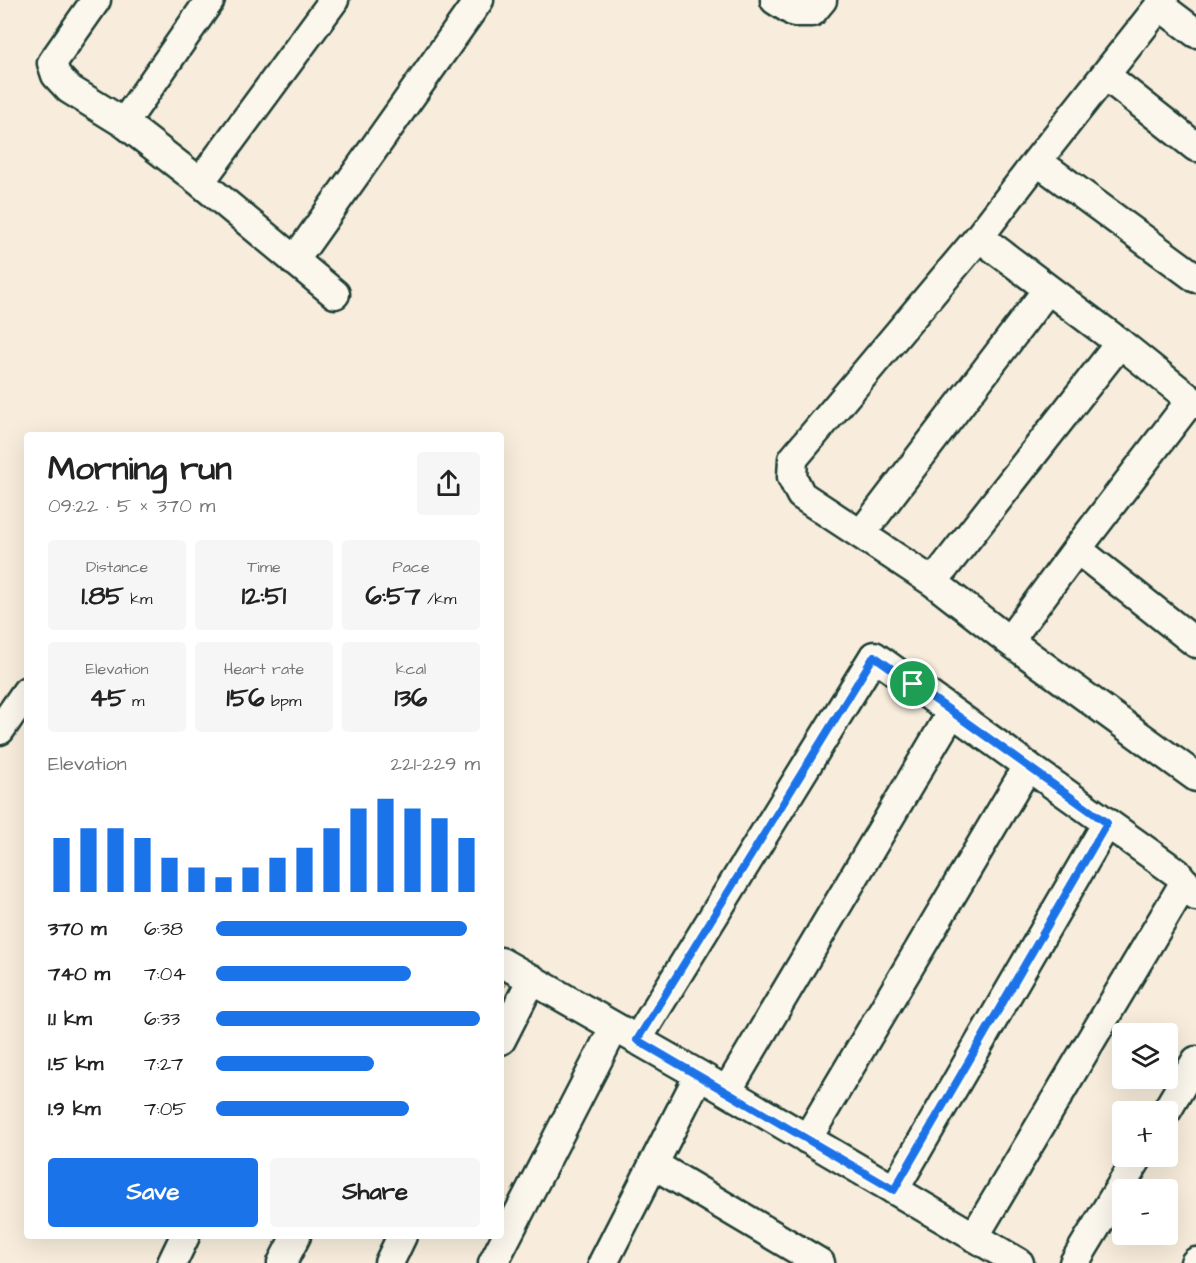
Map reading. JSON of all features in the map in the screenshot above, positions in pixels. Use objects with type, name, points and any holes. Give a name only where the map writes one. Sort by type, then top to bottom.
[{"type":"street","points":[[96,0],[52,63],[56,75],[69,89],[124,123],[200,182],[335,294]]},
{"type":"street","points":[[124,123],[210,0]]},
{"type":"street","points":[[200,182],[334,0]]},
{"type":"street","points":[[294,261],[479,0]]},
{"type":"street","points":[[775,0],[794,12],[812,12],[822,0]]},
{"type":"street","points":[[1196,33],[1162,3],[979,237],[793,459],[792,477],[801,495],[933,582],[1009,641],[1196,777]]},
{"type":"street","points":[[1105,75],[1196,147]]},
{"type":"street","points":[[1037,161],[1196,278]]},
{"type":"street","points":[[979,237],[1120,343],[1193,402],[1077,549],[1009,641]]},
{"type":"street","points":[[861,534],[1048,289]]},
{"type":"street","points":[[933,582],[1120,343]]},
{"type":"street","points":[[1077,549],[1196,643]]},
{"type":"street","points":[[493,1263],[626,1034],[874,656],[1178,873],[1190,889],[974,1237]]},
{"type":"street","points":[[9,724],[24,696]]},
{"type":"street","points":[[727,1091],[952,712]]},
{"type":"street","points":[[807,1139],[1028,766]]},
{"type":"street","points":[[894,1190],[1107,823]]},
{"type":"street","points":[[504,964],[727,1091],[1019,1263]]},
{"type":"street","points":[[504,1034],[532,979]]},
{"type":"street","points":[[1172,1101],[1196,1061]]},
{"type":"street","points":[[611,1260],[653,1164],[699,1075]]},
{"type":"street","points":[[653,1164],[820,1263]]},
{"type":"street","points":[[1074,1263],[1131,1167]]},
{"type":"street","points":[[172,1263],[184,1239]]},
{"type":"street","points":[[282,1263],[294,1239]]},
{"type":"street","points":[[388,1263],[400,1239]]},
{"type":"route","points":[[874,656],[913,684],[1107,823],[894,1190],[637,1040],[874,656]]}]
